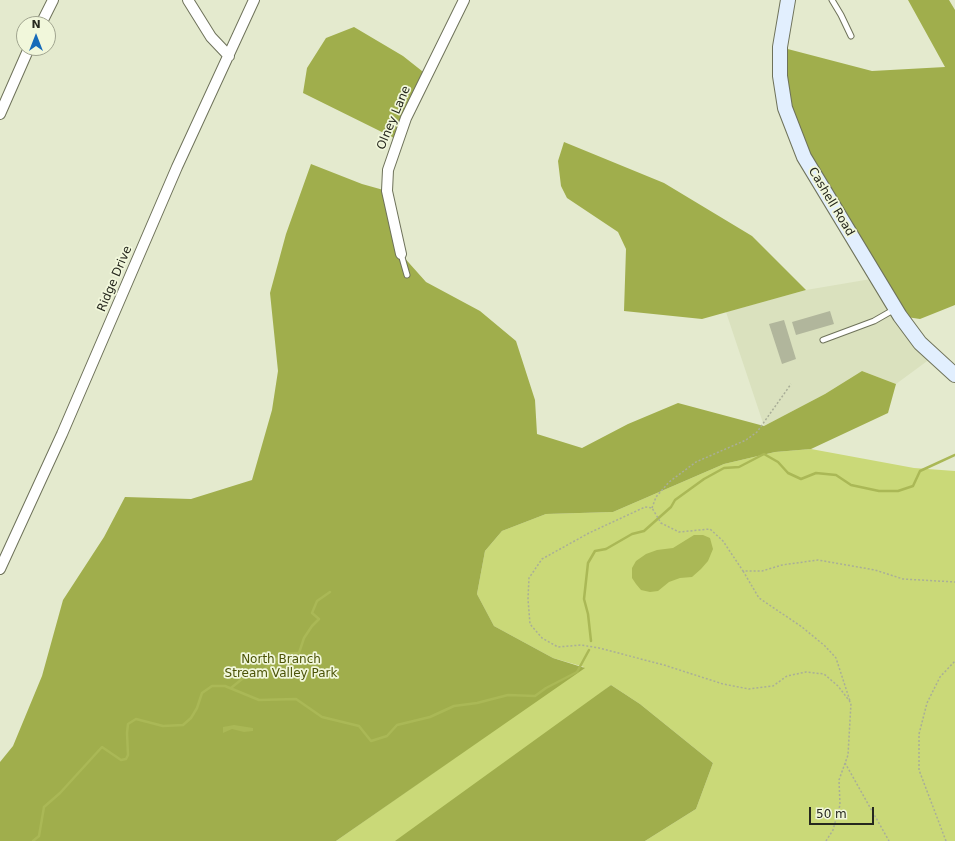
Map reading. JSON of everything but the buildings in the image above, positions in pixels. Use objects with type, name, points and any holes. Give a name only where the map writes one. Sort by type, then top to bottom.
[{"type":"street","points":[[45,16],[53,0]]},
{"type":"street","points":[[188,0],[211,37],[229,56]]},
{"type":"street","name":"Ridge Drive","points":[[0,569],[62,434],[177,167],[254,0]]},
{"type":"street","name":"Olney Lane","points":[[401,254],[387,191],[388,170],[406,118],[464,0]]},
{"type":"street","name":"Cashell Road","points":[[788,0],[780,47],[780,76],[785,108],[804,157],[896,309],[920,343],[955,375]]},
{"type":"street","points":[[0,114],[25,56]]},
{"type":"lane","points":[[832,0],[852,36]]},
{"type":"lane","points":[[401,254],[407,275]]},
{"type":"lane","points":[[822,340],[874,321],[896,309]]},
{"type":"path","points":[[791,384],[757,432],[746,440],[696,462],[669,482],[656,497],[652,508],[661,523],[680,532],[710,529],[723,541],[759,598],[802,627],[825,646],[836,658],[851,703],[848,755],[839,780],[840,806],[833,830],[826,841]]},
{"type":"path","points":[[652,508],[645,507],[589,533],[542,559],[528,578],[530,624],[542,638],[558,647],[581,645],[599,648],[664,665],[723,684],[749,689],[773,686],[788,676],[806,672],[824,674],[838,686],[851,703]]},
{"type":"path","points":[[743,571],[762,571],[782,565],[818,560],[875,570],[903,579],[955,582]]},
{"type":"path","points":[[946,841],[919,770],[920,734],[927,703],[940,678],[955,661]]},
{"type":"path","points":[[845,763],[889,841]]},
{"type":"shaded area","points":[[877,278],[934,356],[896,384],[862,371],[825,394],[764,426],[726,312],[806,290]]},
{"type":"shaded area","points":[[811,449],[914,468],[955,471],[955,841],[645,841],[696,809],[713,763],[640,704],[611,685],[415,841],[336,841],[584,667],[553,658],[494,626],[477,594],[485,551],[502,531],[546,514],[613,512],[724,464],[775,452]]},
{"type":"shaded area","points":[[694,535],[703,535],[710,538],[713,549],[708,561],[701,569],[692,577],[680,578],[669,582],[658,591],[650,592],[641,590],[632,578],[632,568],[636,561],[646,554],[657,550],[673,548]]},
{"type":"shaded area","points":[[234,725],[253,728],[253,731],[244,732],[232,729],[223,733],[223,727]]},
{"type":"green space","points":[[908,0],[949,0],[955,10],[955,305],[920,319],[900,316],[792,129],[780,47],[872,71],[945,67]]},
{"type":"green space","points":[[354,27],[403,56],[427,75],[398,140],[303,93],[307,68],[326,38]]},
{"type":"green space","points":[[564,142],[664,183],[752,236],[806,290],[702,319],[624,311],[626,249],[618,232],[567,198],[561,186],[558,161]]},
{"type":"green space","name":"North Branch Stream Valley Park","points":[[311,164],[362,184],[387,191],[401,254],[426,282],[480,311],[516,341],[535,400],[537,434],[582,448],[628,424],[678,403],[764,426],[825,394],[862,371],[896,384],[888,413],[811,449],[775,452],[724,464],[613,512],[546,514],[502,531],[485,551],[477,594],[494,626],[553,658],[585,668],[336,841],[0,841],[0,762],[13,746],[42,676],[63,600],[104,537],[125,497],[191,499],[252,480],[272,410],[278,371],[270,293],[286,234]]},
{"type":"green space","points":[[611,685],[640,704],[713,763],[696,809],[645,841],[395,841]]},
{"type":"waterway","points":[[591,641],[588,614],[584,599],[588,563],[595,551],[606,549],[632,534],[644,531],[671,507],[675,500],[704,479],[724,468],[739,467],[764,454],[778,462],[788,473],[801,479],[816,473],[836,475],[851,485],[879,491],[898,491],[913,486],[920,471],[955,455]]},
{"type":"waterway","points":[[231,688],[253,670],[262,671],[283,654],[299,653],[304,638],[319,619],[312,613],[317,601],[330,592]]},
{"type":"waterway","points":[[33,841],[39,836],[44,807],[60,793],[102,747],[121,760],[126,759],[128,755],[128,724],[136,719],[163,726],[183,725],[191,718],[197,708],[202,693],[212,686],[225,686],[259,700],[296,699],[322,717],[359,726],[371,741],[387,736],[397,725],[430,717],[454,706],[477,703],[508,695],[535,696],[546,688],[577,672],[589,650]]}]
